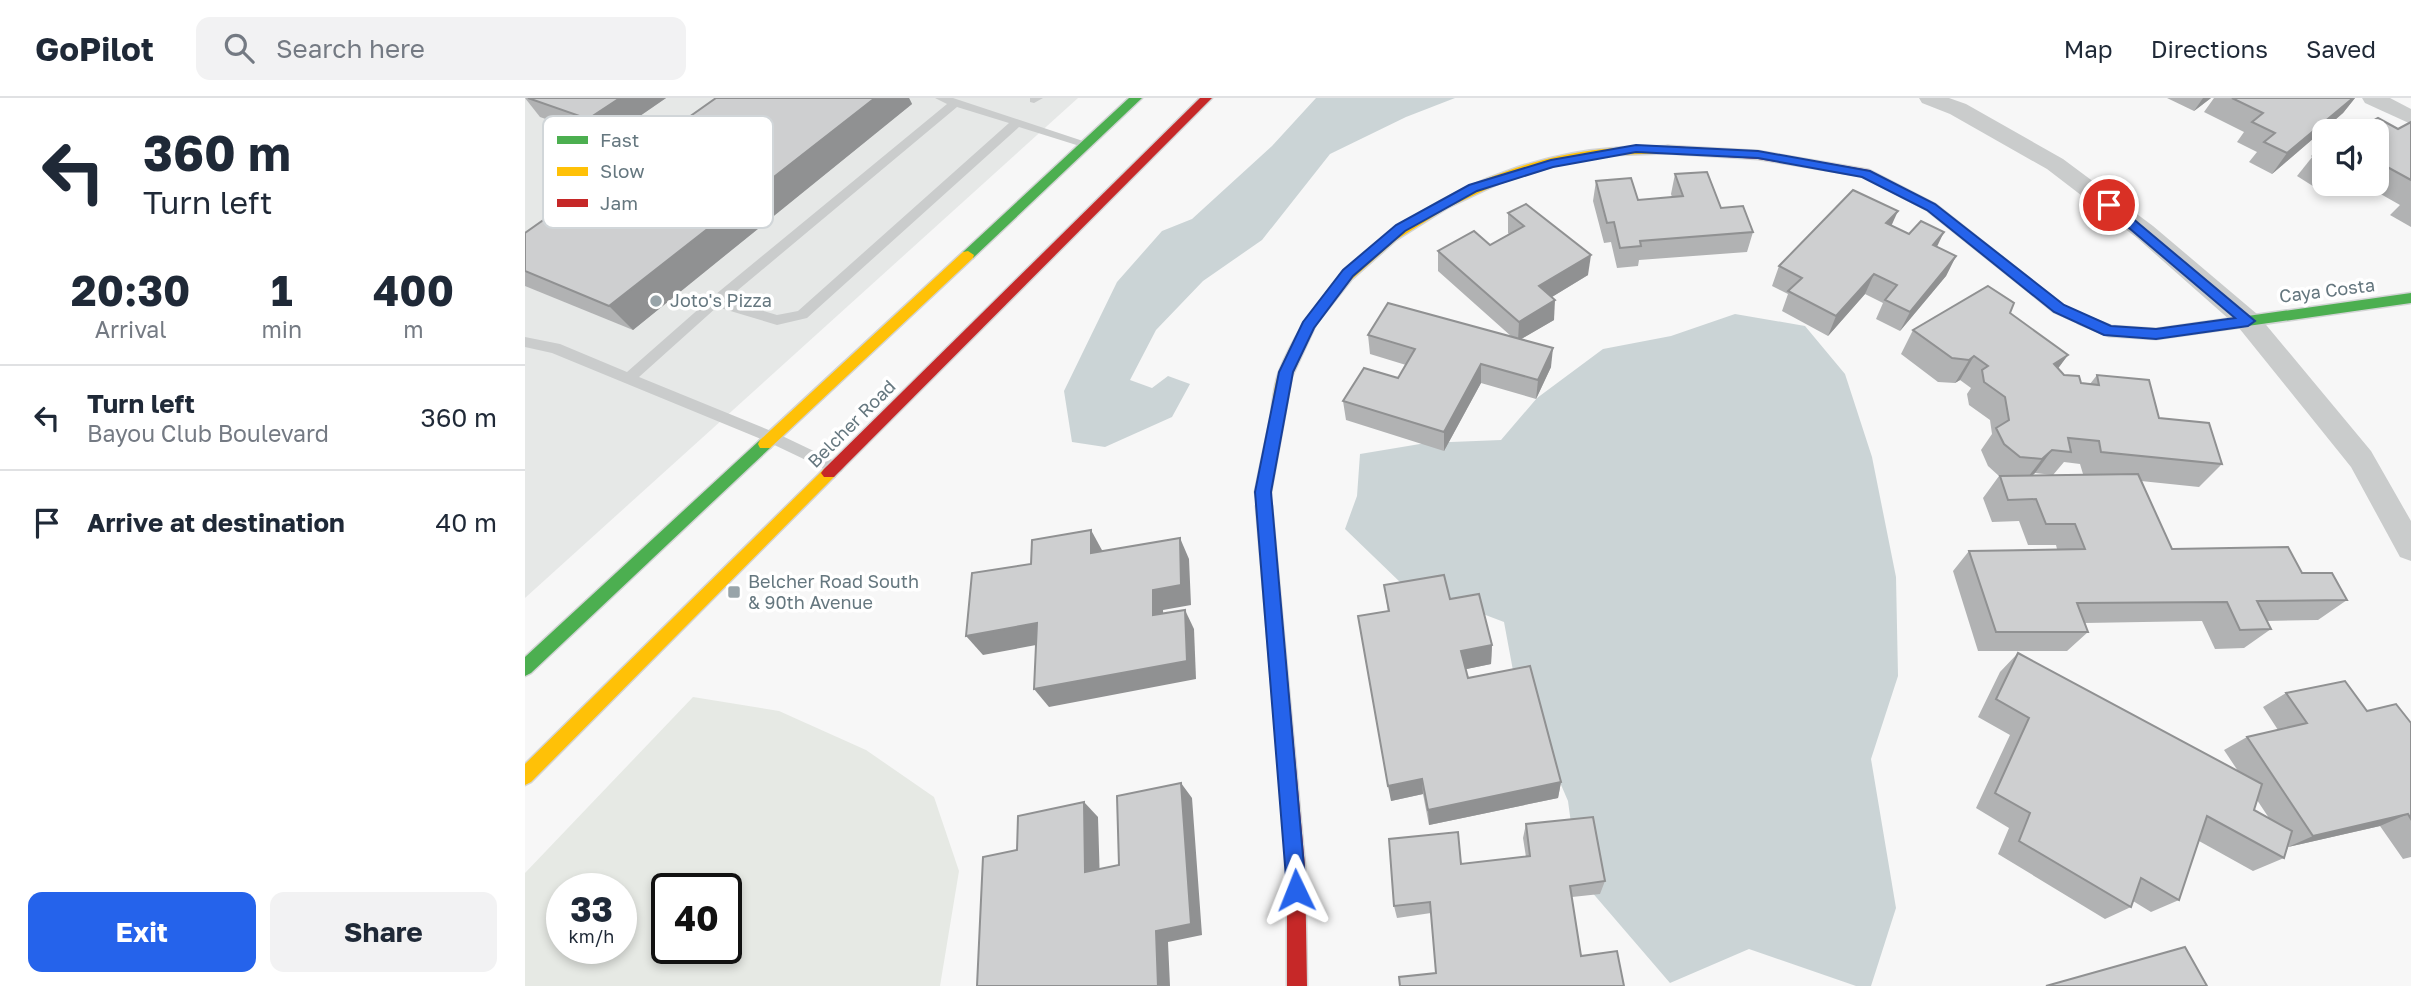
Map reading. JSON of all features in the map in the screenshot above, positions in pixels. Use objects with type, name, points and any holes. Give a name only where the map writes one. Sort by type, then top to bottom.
[{"type":"street","points":[[525,668],[1136,98]]},
{"type":"street","name":"Belcher Road","points":[[525,776],[1206,98]]},
{"type":"street","points":[[1930,98],[1958,109],[2055,163],[2145,232],[2248,321],[2361,459],[2411,548]]},
{"type":"street","points":[[2373,98],[2411,117]]},
{"type":"street","name":"Caya Costa","points":[[1297,986],[1296,866],[1263,492],[1286,372],[1308,326],[1348,273],[1400,228],[1473,188],[1551,163],[1636,148],[1758,155],[1865,173],[1931,207],[2059,309],[2109,331],[2156,334],[2411,298]]},
{"type":"lane","points":[[941,98],[1086,144]]},
{"type":"lane","points":[[629,378],[715,302],[955,103]]},
{"type":"lane","points":[[715,302],[777,320],[802,315],[1017,122]]},
{"type":"lane","points":[[525,342],[555,348],[771,437],[836,468]]},
{"type":"shaded area","points":[[525,98],[1078,98],[525,598]]},
{"type":"shaded area","points":[[1316,98],[1455,98],[1406,117],[1330,154],[1262,240],[1203,281],[1156,330],[1130,380],[1152,388],[1168,376],[1190,384],[1172,417],[1105,447],[1072,442],[1064,391],[1117,282],[1162,231],[1192,219],[1272,146]]},
{"type":"shaded area","points":[[1735,314],[1805,326],[1845,374],[1872,457],[1896,577],[1898,676],[1871,759],[1896,908],[1871,986],[1856,986],[1749,949],[1670,983],[1578,876],[1568,801],[1514,676],[1504,622],[1401,583],[1345,529],[1357,496],[1360,454],[1426,443],[1501,440],[1537,398],[1603,349],[1671,336]]},
{"type":"shaded area","points":[[693,697],[779,711],[866,750],[934,797],[959,871],[940,986],[525,986],[525,873]]},
{"type":"building","points":[[528,98],[620,98],[593,116],[579,116]]},
{"type":"building","points":[[716,98],[875,98],[773,178],[773,116],[691,116]]},
{"type":"building","points":[[2232,98],[2353,98],[2328,119],[2312,119],[2312,132],[2287,153],[2264,142],[2275,133],[2252,122],[2263,113]]},
{"type":"building","points":[[2411,122],[2411,180],[2389,168],[2389,124],[2398,129]]},
{"type":"building","points":[[1707,172],[1721,208],[1743,206],[1753,232],[1640,241],[1641,246],[1620,248],[1614,222],[1607,223],[1596,181],[1631,178],[1638,200],[1683,196],[1675,174]]},
{"type":"building","points":[[1853,190],[1898,211],[1886,223],[1909,234],[1921,221],[1944,232],[1933,245],[1956,256],[1910,312],[1885,300],[1897,285],[1874,274],[1836,316],[1788,291],[1802,278],[1779,266]]},
{"type":"building","points":[[1526,204],[1591,255],[1539,286],[1555,300],[1519,322],[1438,251],[1474,231],[1490,245],[1524,226],[1508,213]]},
{"type":"building","points":[[543,220],[543,228],[709,228],[609,306],[525,271],[525,233]]},
{"type":"building","points":[[1988,286],[2014,303],[2010,313],[2068,355],[2054,364],[2064,375],[2079,376],[2081,383],[2099,385],[2097,375],[2149,380],[2159,418],[2209,423],[2222,464],[2101,452],[2099,441],[2068,438],[2071,452],[2052,450],[2042,459],[2020,457],[2004,444],[1996,428],[2009,420],[2005,397],[1984,382],[1982,370],[1988,366],[1974,356],[1969,360],[1952,358],[1913,330]]},
{"type":"building","points":[[1388,303],[1553,348],[1538,380],[1481,364],[1444,432],[1343,401],[1364,368],[1398,378],[1415,349],[1368,335]]},
{"type":"building","points":[[2138,474],[2172,549],[2288,547],[2302,573],[2332,573],[2347,600],[2257,601],[2271,629],[2240,630],[2227,602],[2077,603],[2088,632],[1996,632],[1969,551],[2085,549],[2075,524],[2046,524],[2036,499],[2008,500],[2000,476]]},
{"type":"building","points":[[1091,530],[1091,553],[1180,538],[1181,585],[1153,590],[1153,615],[1185,610],[1187,661],[1034,689],[1037,623],[966,636],[972,573],[1031,564],[1032,540]]},
{"type":"building","points":[[1444,575],[1450,599],[1479,594],[1492,645],[1461,651],[1468,678],[1530,666],[1561,782],[1428,810],[1422,779],[1388,786],[1358,616],[1389,611],[1384,585]]},
{"type":"building","points":[[2018,653],[2262,784],[2254,810],[2292,831],[2284,858],[2207,816],[2179,900],[2141,878],[2131,907],[2019,841],[2030,813],[1995,793],[2029,718],[1996,699]]},
{"type":"building","points":[[2345,681],[2367,711],[2396,704],[2411,723],[2411,819],[2408,814],[2313,836],[2247,737],[2307,723],[2286,693]]},
{"type":"building","points":[[1181,783],[1191,924],[1156,931],[1158,986],[977,986],[983,857],[1017,850],[1018,816],[1084,802],[1085,872],[1119,865],[1117,796]]},
{"type":"building","points":[[1593,817],[1605,881],[1570,886],[1581,956],[1617,951],[1624,986],[1400,986],[1399,977],[1436,973],[1430,902],[1394,906],[1389,839],[1458,832],[1461,864],[1530,856],[1526,824]]},
{"type":"building","points":[[2185,947],[2207,986],[2046,986]]},
{"type":"traffic: fast","points":[[968,255],[1136,98]]},
{"type":"traffic: fast","points":[[2083,320],[2109,331],[2156,334],[2411,298]]},
{"type":"traffic: fast","points":[[525,668],[765,444]]},
{"type":"traffic: slow","points":[[1264,506],[1263,492],[1286,372],[1311,321],[1347,276],[1391,237],[1442,205],[1498,179],[1556,161],[1613,151],[1668,150]]},
{"type":"traffic: slow","points":[[765,444],[968,255]]},
{"type":"traffic: slow","points":[[525,776],[829,473]]},
{"type":"traffic: jam","points":[[829,473],[1206,98]]},
{"type":"traffic: jam","points":[[1668,150],[1758,155],[1865,173],[1931,207],[2059,309],[2083,320]]},
{"type":"traffic: jam","points":[[1264,506],[1296,866],[1297,986]]},
{"type":"place","name":"Joto's Pizza","points":[[656,301]]},
{"type":"place","name":"Belcher Road South & 90th Avenue","points":[[734,592]]},
{"type":"route","points":[[1296,890],[1263,492],[1286,372],[1308,326],[1348,273],[1400,228],[1473,188],[1551,163],[1636,148],[1758,155],[1865,173],[1931,207],[2059,309],[2109,331],[2156,334],[2248,321],[2145,232],[2109,205]]}]
